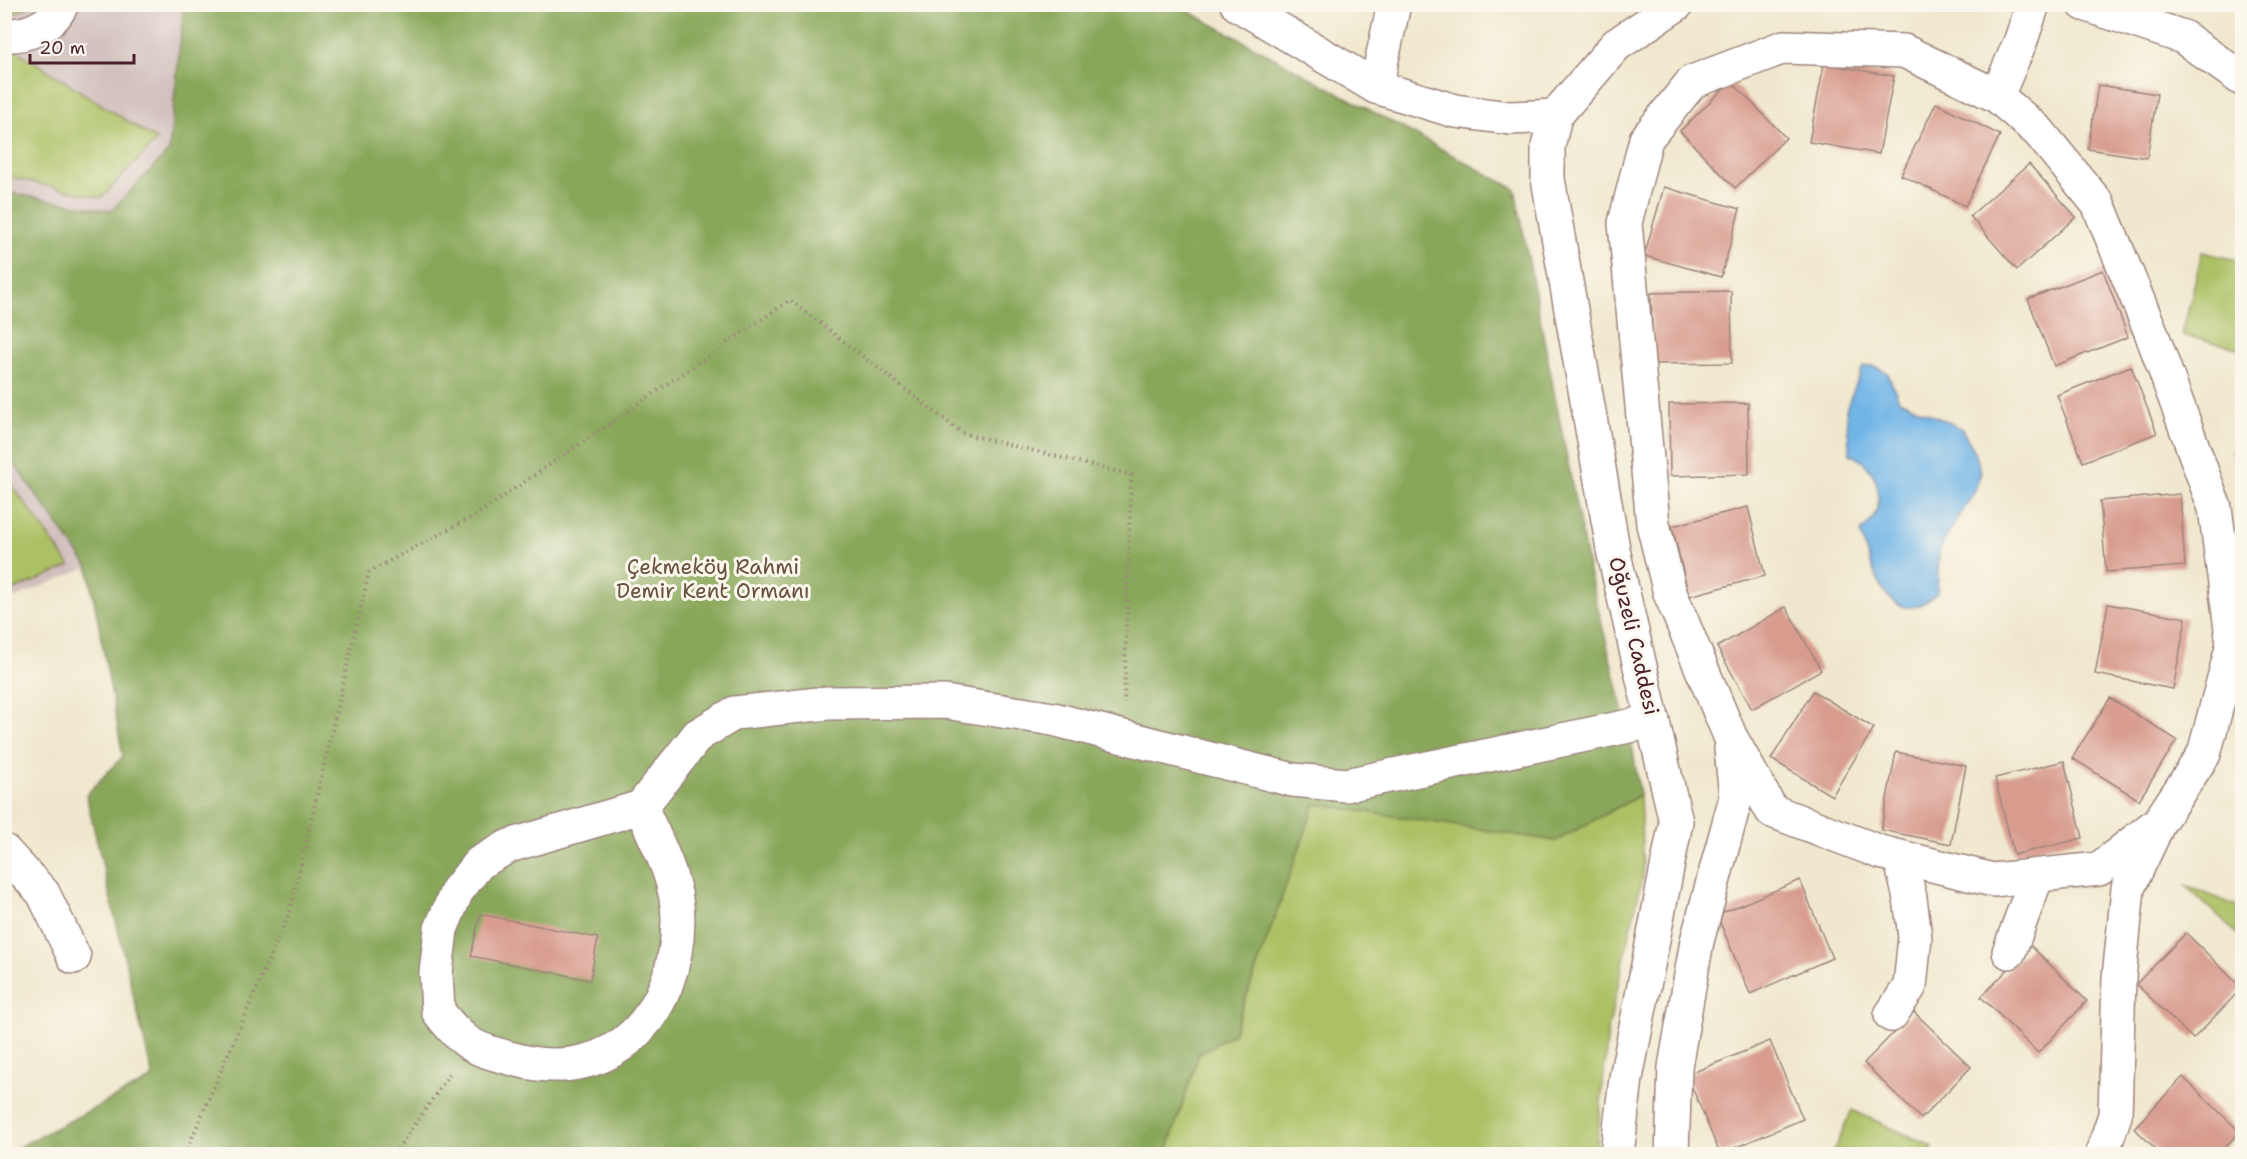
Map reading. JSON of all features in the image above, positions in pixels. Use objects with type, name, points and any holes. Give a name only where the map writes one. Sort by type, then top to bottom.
[{"type":"street","points":[[4,35],[34,31],[57,16],[62,4]]},
{"type":"street","points":[[1237,4],[1376,87],[1455,111],[1510,118],[1555,116],[1616,45],[1677,4]]},
{"type":"street","points":[[1376,87],[1394,4]]},
{"type":"street","points":[[1997,96],[2022,40],[2033,4]]},
{"type":"street","points":[[2084,4],[2183,37],[2242,80]]},
{"type":"street","points":[[2102,1155],[2115,1115],[2119,978],[2128,888],[2159,822],[2204,754],[2233,644],[2215,508],[2151,332],[2098,204],[2038,132],[1997,96],[1904,51],[1784,47],[1692,82],[1646,139],[1625,223],[1653,524],[1670,593],[1730,736],[1772,811],[1900,857],[1993,880],[2099,869],[2159,822]]},
{"type":"street","name":"Oğuzeli Caddesi","points":[[1555,116],[1548,147],[1548,179],[1614,554],[1676,822],[1626,1078],[1617,1155]]},
{"type":"street","points":[[641,807],[674,888],[678,919],[674,960],[661,996],[647,1021],[626,1043],[602,1056],[574,1065],[543,1066],[470,1046],[438,1011],[436,973],[441,929],[457,891],[479,863],[509,846],[641,807],[698,735],[735,713],[828,703],[945,702],[1053,719],[1293,780],[1346,785],[1653,721]]},
{"type":"street","points":[[1672,1155],[1675,1067],[1695,952],[1736,797],[1730,736]]},
{"type":"street","points":[[4,851],[43,893],[74,957]]},
{"type":"street","points":[[1891,1015],[1910,986],[1915,937],[1910,898],[1900,857]]},
{"type":"street","points":[[2009,952],[2037,876]]},
{"type":"path","points":[[1448,4],[1502,8],[1555,4]]},
{"type":"path","points":[[185,1155],[290,911],[369,572],[479,513],[790,300],[962,433],[1131,475],[1123,737]]},
{"type":"path","points":[[394,1155],[470,1046]]},
{"type":"shaded area","points":[[4,5],[184,5],[169,151],[111,211],[5,192]]},
{"type":"shaded area","points":[[4,451],[88,567],[5,602],[4,602]]},
{"type":"green space","points":[[4,5],[31,5],[15,13],[5,13]]},
{"type":"green space","name":"Çekmeköy Rahmi Demir Kent Ormanı","points":[[184,5],[1177,5],[1515,189],[1589,572],[1633,750],[1640,795],[1556,841],[1315,804],[1233,1034],[1199,1054],[1166,1154],[5,1154],[153,1078],[86,795],[123,756],[88,567],[5,451],[4,192],[111,211],[169,151]]},
{"type":"green space","points":[[4,46],[14,49],[157,140],[101,198],[5,176]]},
{"type":"green space","points":[[2202,252],[2242,261],[2242,349],[2182,335]]},
{"type":"green space","points":[[2242,410],[2242,455],[2233,453]]},
{"type":"green space","points":[[5,475],[70,566],[4,594]]},
{"type":"green space","points":[[1640,795],[1643,874],[1608,1030],[1596,1154],[1166,1154],[1199,1054],[1233,1034],[1315,804],[1556,841]]},
{"type":"green space","points":[[2185,885],[2242,908],[2242,939]]},
{"type":"green space","points":[[1852,1110],[1933,1147],[1930,1154],[1832,1154]]},
{"type":"water","points":[[1873,366],[1887,372],[1899,400],[1961,428],[1975,452],[1981,472],[1974,493],[1939,549],[1937,593],[1921,605],[1907,607],[1895,602],[1885,592],[1870,562],[1860,532],[1873,518],[1877,509],[1878,491],[1872,473],[1866,465],[1850,454],[1846,409],[1863,367]]},
{"type":"building","points":[[1824,64],[1894,76],[1879,154],[1809,142]]},
{"type":"building","points":[[1731,81],[1786,138],[1735,188],[1680,131]]},
{"type":"building","points":[[2098,85],[2157,94],[2147,158],[2088,149]]},
{"type":"building","points":[[1936,103],[2000,135],[1965,206],[1901,175]]},
{"type":"building","points":[[2029,164],[2076,217],[2017,270],[1970,216]]},
{"type":"building","points":[[1664,187],[1740,209],[1721,277],[1644,256]]},
{"type":"building","points":[[2103,270],[2128,337],[2054,366],[2028,299]]},
{"type":"building","points":[[1731,291],[1732,363],[1653,364],[1651,293]]},
{"type":"building","points":[[2131,366],[2157,433],[2083,462],[2057,395]]},
{"type":"building","points":[[1748,403],[1749,474],[1670,476],[1669,404]]},
{"type":"building","points":[[2180,494],[2185,566],[2106,572],[2100,501]]},
{"type":"building","points":[[1748,507],[1765,576],[1689,596],[1672,526]]},
{"type":"building","points":[[2108,604],[2186,618],[2173,689],[2095,674]]},
{"type":"building","points":[[1786,607],[1821,670],[1752,709],[1717,647]]},
{"type":"building","points":[[1813,691],[1874,728],[1832,796],[1771,759]]},
{"type":"building","points":[[2110,698],[2177,740],[2139,800],[2072,758]]},
{"type":"building","points":[[1896,752],[1966,766],[1951,844],[1881,830]]},
{"type":"building","points":[[2064,761],[2083,838],[2014,855],[1995,778]]},
{"type":"building","points":[[1800,880],[1832,958],[1750,994],[1717,915]]},
{"type":"building","points":[[480,914],[598,938],[590,980],[471,956]]},
{"type":"building","points":[[2186,933],[2242,988],[2193,1039],[2136,984]]},
{"type":"building","points":[[2031,946],[2087,1001],[2038,1053],[1981,997]]},
{"type":"building","points":[[1914,1012],[1971,1067],[1921,1119],[1864,1063]]},
{"type":"building","points":[[1770,1041],[1803,1119],[1720,1154],[1687,1075]]},
{"type":"building","points":[[2183,1077],[2240,1132],[2218,1154],[2161,1154],[2134,1128]]}]
